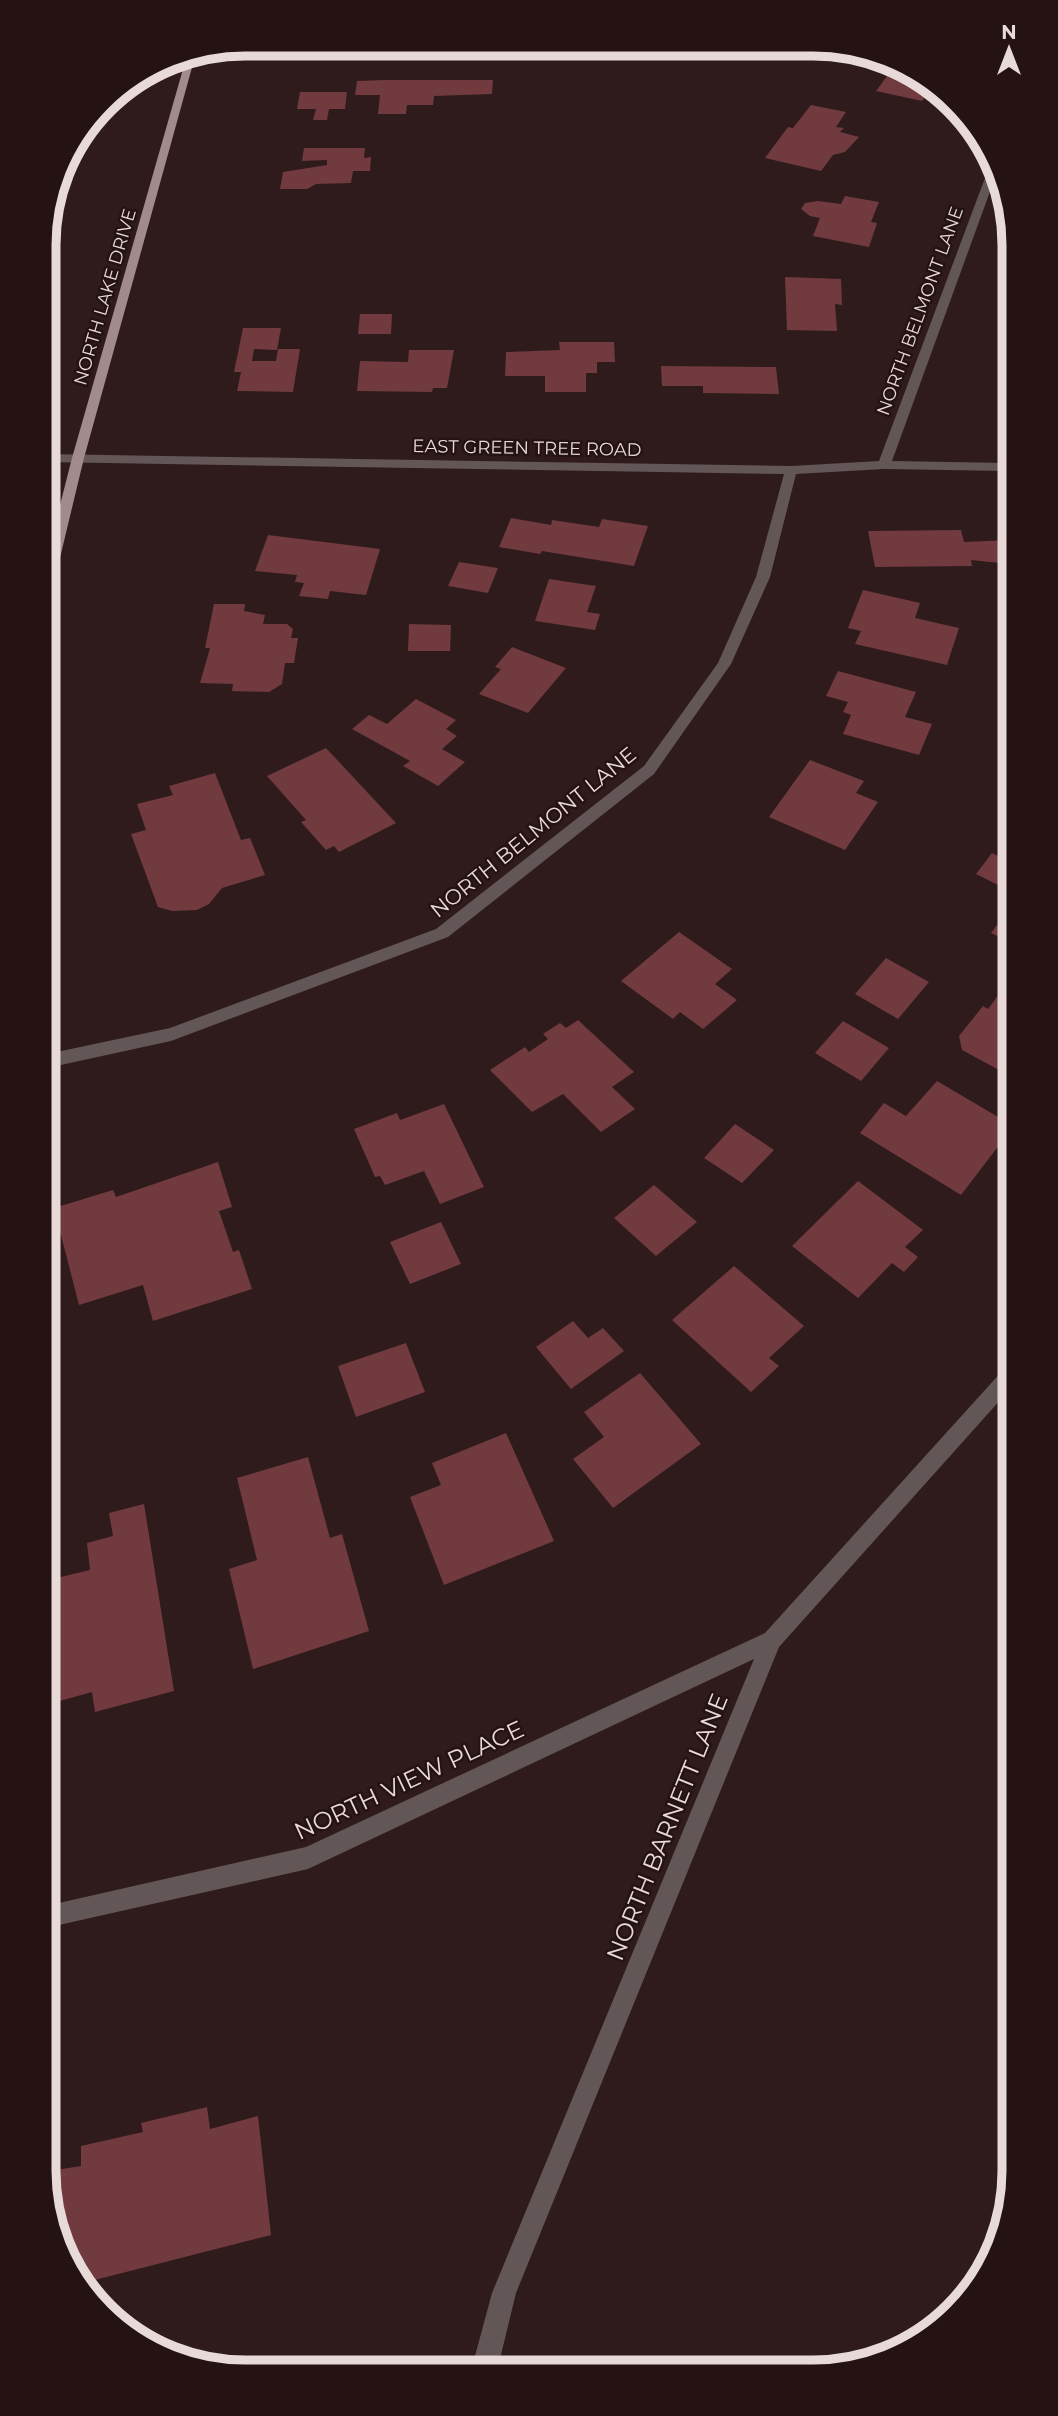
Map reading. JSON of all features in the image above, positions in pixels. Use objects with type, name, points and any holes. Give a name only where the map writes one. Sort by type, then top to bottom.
[{"type":"main road","name":"NORTH LAKE DRIVE","points":[[56,551],[78,458],[189,64]]},
{"type":"street","name":"NORTH BELMONT LANE","points":[[884,465],[990,178]]},
{"type":"street","name":"EAST GREEN TREE ROAD","points":[[56,458],[791,470],[884,465],[1002,467]]},
{"type":"street","name":"NORTH BELMONT LANE","points":[[56,1058],[171,1034],[442,933],[649,770],[724,664],[763,578],[791,470]]},
{"type":"street","name":"NORTH BARNETT LANE","points":[[487,2360],[504,2293],[772,1640],[1002,1385]]},
{"type":"street","name":"NORTH VIEW PLACE","points":[[56,1915],[308,1858],[772,1640]]},
{"type":"building","points":[[889,73],[927,94],[922,101],[876,91]]},
{"type":"building","points":[[493,80],[492,94],[434,96],[433,105],[407,105],[406,114],[378,114],[380,95],[355,95],[357,81]]},
{"type":"building","points":[[300,92],[347,92],[345,109],[329,109],[327,120],[313,120],[316,109],[297,109]]},
{"type":"building","points":[[811,105],[846,112],[836,127],[844,128],[840,132],[859,137],[845,152],[833,155],[821,171],[765,158],[788,127],[793,128]]},
{"type":"building","points":[[304,148],[365,148],[364,158],[371,157],[370,171],[353,171],[351,183],[316,184],[307,189],[280,189],[283,172],[327,165],[327,160],[302,161]]},
{"type":"building","points":[[845,196],[879,202],[871,222],[877,223],[869,247],[813,236],[820,218],[810,216],[801,209],[805,203],[818,201],[841,204]]},
{"type":"building","points":[[785,277],[841,279],[842,305],[835,304],[837,331],[787,330]]},
{"type":"building","points":[[360,314],[392,314],[391,334],[358,334]]},
{"type":"building","points":[[243,328],[281,328],[277,350],[254,349],[252,361],[276,361],[278,349],[300,349],[293,392],[237,391],[241,372],[234,372]]},
{"type":"building","points":[[559,342],[614,342],[615,362],[597,362],[597,373],[586,373],[586,392],[545,392],[545,376],[505,376],[506,352],[560,350]]},
{"type":"building","points":[[409,350],[454,350],[447,388],[433,388],[432,392],[357,391],[360,361],[408,362]]},
{"type":"building","points":[[661,366],[776,367],[779,394],[703,393],[703,386],[662,386]]},
{"type":"building","points":[[511,518],[551,525],[552,520],[599,527],[602,519],[648,526],[634,566],[499,547]]},
{"type":"building","points":[[961,530],[964,542],[1002,540],[1002,563],[971,560],[972,566],[875,567],[868,531]]},
{"type":"building","points":[[268,535],[380,549],[366,595],[330,591],[328,599],[299,596],[304,583],[295,582],[297,575],[255,571]]},
{"type":"building","points":[[459,562],[498,568],[488,593],[448,586]]},
{"type":"building","points":[[549,579],[596,586],[587,612],[600,614],[595,630],[535,621]]},
{"type":"building","points":[[863,590],[920,603],[915,618],[959,628],[947,665],[855,644],[861,631],[848,628]]},
{"type":"building","points":[[214,604],[245,604],[244,611],[265,615],[263,624],[287,624],[293,629],[291,638],[298,638],[294,663],[285,663],[282,684],[269,692],[232,691],[233,684],[200,683],[210,648],[205,648]]},
{"type":"building","points":[[409,624],[451,625],[450,651],[408,651]]},
{"type":"building","points":[[512,647],[566,668],[528,713],[479,694],[501,669],[495,667]]},
{"type":"building","points":[[838,671],[916,692],[905,717],[932,724],[919,755],[843,734],[851,715],[843,712],[848,702],[826,696]]},
{"type":"building","points":[[416,699],[456,720],[446,729],[457,736],[442,749],[465,762],[438,786],[403,766],[410,761],[352,729],[369,715],[387,724]]},
{"type":"building","points":[[326,748],[396,823],[339,852],[334,846],[326,850],[301,822],[306,820],[267,776]]},
{"type":"building","points":[[810,760],[864,781],[856,793],[878,802],[845,850],[769,817]]},
{"type":"building","points":[[215,773],[241,840],[250,838],[265,875],[222,888],[209,904],[197,910],[172,911],[158,907],[131,834],[146,830],[137,804],[173,795],[169,786]]},
{"type":"building","points":[[992,853],[1002,858],[1002,887],[976,874]]},
{"type":"building","points":[[1002,919],[1002,938],[991,933]]},
{"type":"building","points":[[679,932],[732,969],[715,984],[737,1000],[703,1029],[680,1012],[673,1019],[621,981]]},
{"type":"building","points":[[886,958],[929,982],[898,1019],[855,994]]},
{"type":"building","points":[[1002,990],[1002,1072],[962,1050],[959,1036],[983,1006],[988,1009]]},
{"type":"building","points":[[578,1020],[634,1072],[612,1087],[635,1109],[601,1132],[563,1094],[532,1112],[490,1070],[525,1047],[529,1052],[548,1039],[543,1034],[560,1023],[566,1028]]},
{"type":"building","points":[[843,1021],[889,1048],[861,1081],[815,1053]]},
{"type":"building","points":[[937,1081],[1002,1119],[1002,1141],[961,1195],[860,1133],[884,1103],[906,1116]]},
{"type":"building","points":[[444,1104],[484,1187],[440,1204],[424,1171],[385,1185],[380,1176],[375,1177],[354,1129],[397,1113],[400,1120]]},
{"type":"building","points":[[735,1124],[774,1150],[742,1183],[704,1158]]},
{"type":"building","points":[[218,1162],[232,1207],[219,1211],[233,1252],[239,1250],[252,1289],[153,1321],[143,1285],[79,1305],[56,1207],[113,1190],[116,1197]]},
{"type":"building","points":[[858,1181],[923,1230],[905,1247],[918,1257],[904,1272],[892,1263],[858,1298],[792,1246]]},
{"type":"building","points":[[654,1185],[697,1222],[656,1256],[614,1218]]},
{"type":"building","points":[[441,1222],[461,1264],[410,1284],[390,1242]]},
{"type":"building","points":[[734,1266],[804,1326],[769,1358],[779,1366],[751,1392],[672,1320]]},
{"type":"building","points":[[573,1321],[588,1338],[603,1328],[624,1351],[571,1389],[536,1347]]},
{"type":"building","points":[[406,1343],[425,1392],[356,1417],[338,1366]]},
{"type":"building","points":[[640,1373],[701,1444],[613,1508],[573,1459],[604,1437],[584,1412]]},
{"type":"building","points":[[506,1433],[554,1541],[444,1585],[410,1497],[441,1485],[432,1463]]},
{"type":"building","points":[[308,1457],[330,1538],[342,1534],[369,1631],[253,1669],[229,1569],[257,1560],[237,1478]]},
{"type":"building","points":[[144,1504],[174,1691],[95,1712],[92,1692],[56,1702],[56,1578],[90,1570],[87,1543],[113,1536],[109,1513]]},
{"type":"building","points":[[207,2107],[210,2129],[258,2116],[271,2235],[92,2281],[70,2243],[62,2220],[56,2170],[81,2166],[81,2146],[143,2132],[141,2123]]}]
